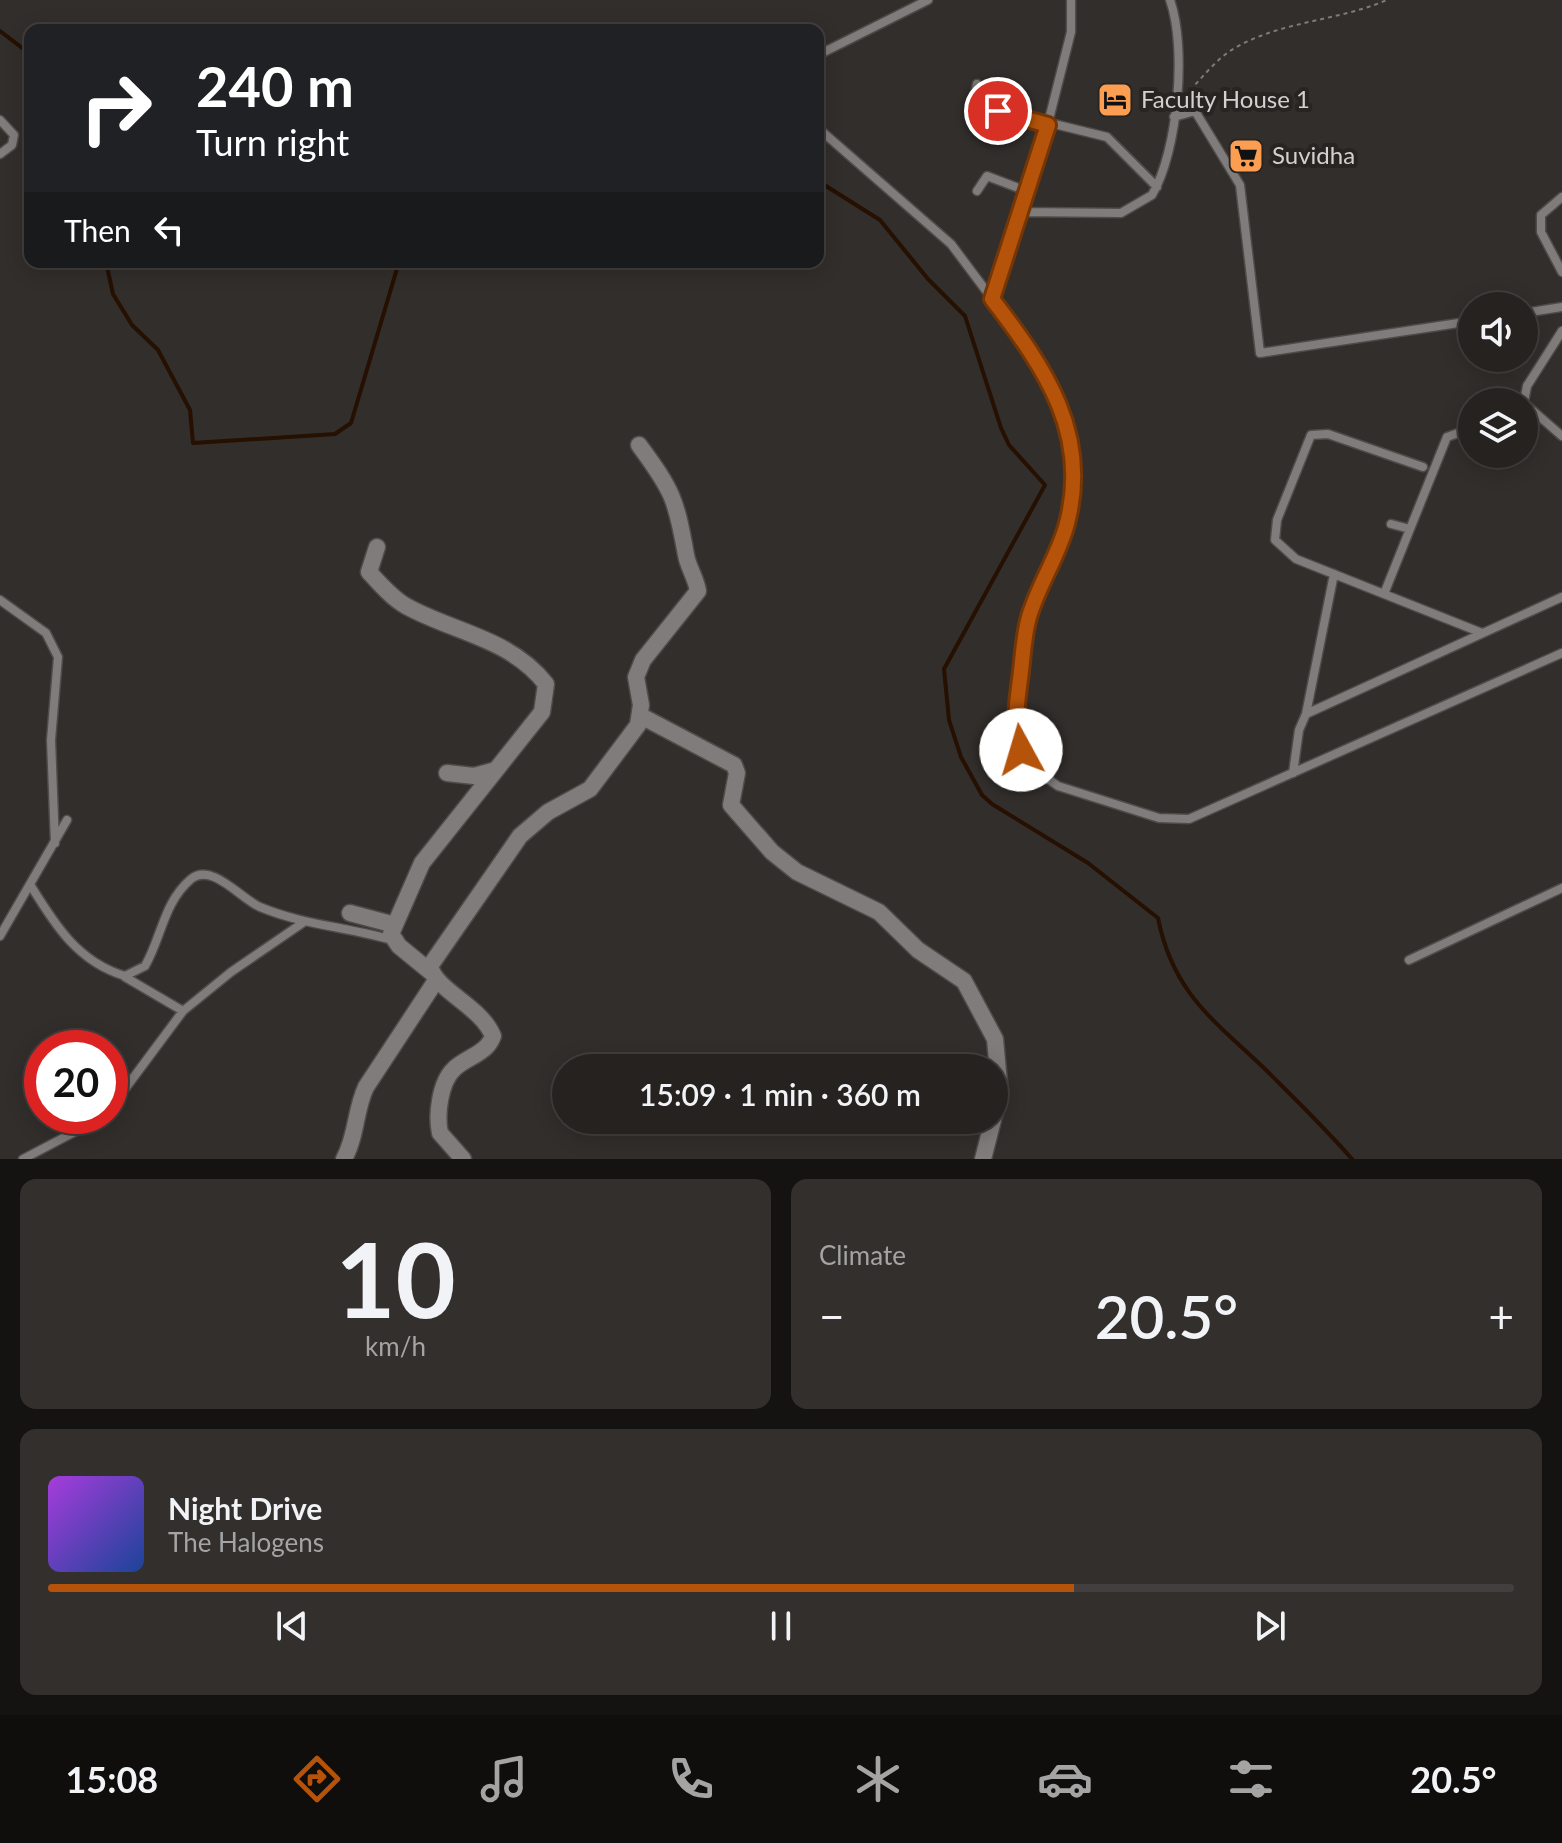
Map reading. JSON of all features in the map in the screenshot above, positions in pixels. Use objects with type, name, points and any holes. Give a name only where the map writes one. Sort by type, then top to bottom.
[{"type":"street","points":[[344,1159],[352,1144],[359,1101],[435,976],[433,961],[520,836],[548,812],[590,789],[641,716],[636,688],[643,660],[698,591],[686,556],[683,526],[673,494],[639,445]]},
{"type":"street","points":[[377,547],[369,572],[405,606],[481,636],[530,663],[546,684],[542,712],[422,863],[394,932]]},
{"type":"street","points":[[641,716],[734,765],[737,773],[730,796],[734,812],[772,852],[797,872],[879,912],[918,950],[964,981],[995,1039],[996,1054]]},
{"type":"street","points":[[447,773],[474,776],[496,770]]},
{"type":"street","points":[[350,913],[394,932],[435,976],[473,1008],[493,1036],[483,1051],[452,1070],[442,1093],[440,1133],[463,1159]]},
{"type":"street","points":[[983,1159],[990,1134]]},
{"type":"lane","points":[[824,52],[928,0]]},
{"type":"lane","points":[[992,299],[1029,192],[1048,125],[1071,32],[1071,0]]},
{"type":"lane","points":[[1022,212],[1121,213],[1145,202],[1157,187],[1177,102],[1179,49],[1177,22],[1170,0]]},
{"type":"lane","points":[[977,84],[973,104],[1048,125],[1107,137],[1157,187]]},
{"type":"lane","points":[[1174,117],[1195,111],[1240,185],[1260,353],[1458,323]]},
{"type":"lane","points":[[0,120],[14,135],[12,145],[0,154]]},
{"type":"lane","points":[[824,133],[951,244],[1032,352],[1055,392],[1071,450],[1071,505],[1029,617],[1025,640],[1016,734],[1031,767],[1058,786],[1094,800],[1175,819],[1205,813],[1562,653]]},
{"type":"lane","points":[[977,191],[987,176],[1029,192]]},
{"type":"lane","points":[[1562,197],[1541,215],[1541,232],[1562,272]]},
{"type":"lane","points":[[1538,311],[1562,307]]},
{"type":"lane","points":[[1527,388],[1562,331]]},
{"type":"lane","points":[[1547,355],[1552,364]]},
{"type":"lane","points":[[1538,416],[1562,436]]},
{"type":"lane","points":[[1423,467],[1328,434],[1318,432],[1311,435],[1277,520],[1275,540],[1285,553],[1482,633]]},
{"type":"lane","points":[[1384,594],[1447,437],[1458,433]]},
{"type":"lane","points":[[1391,524],[1410,529]]},
{"type":"lane","points":[[1293,773],[1299,730],[1306,714],[1334,574]]},
{"type":"lane","points":[[1306,714],[1562,597]]},
{"type":"lane","points":[[0,600],[46,633],[58,657],[51,740],[55,843]]},
{"type":"lane","points":[[0,936],[67,820]]},
{"type":"lane","points":[[125,976],[145,966],[165,913],[191,879],[199,875],[213,876],[251,903],[304,922],[394,932]]},
{"type":"lane","points":[[31,886],[63,938],[114,973],[125,976],[183,1011]]},
{"type":"lane","points":[[1409,960],[1562,888]]},
{"type":"lane","points":[[128,1085],[183,1011],[231,972],[304,922]]},
{"type":"lane","points":[[23,1159],[71,1134]]},
{"type":"path","points":[[1177,102],[1232,49],[1273,30],[1355,13],[1387,0]]},
{"type":"waterway","points":[[0,31],[24,49]]},
{"type":"waterway","points":[[824,185],[880,220],[928,279],[965,316],[1009,445],[1045,485],[944,669],[949,720],[961,757],[982,795],[992,804],[1088,863],[1158,918],[1174,967],[1198,1004],[1352,1159]]},
{"type":"waterway","points":[[107,268],[113,294],[132,325],[158,350],[190,410],[193,443],[335,434],[351,423],[397,268]]},
{"type":"place","name":"Faculty House 1","points":[[1115,100]]},
{"type":"place","name":"Suvidha","points":[[1246,156]]},
{"type":"route","points":[[998,111],[1048,125],[992,299],[1032,352],[1055,392],[1067,425],[1071,450],[1071,505],[1057,550],[1029,617],[1025,640],[1016,719],[1021,750]]}]
